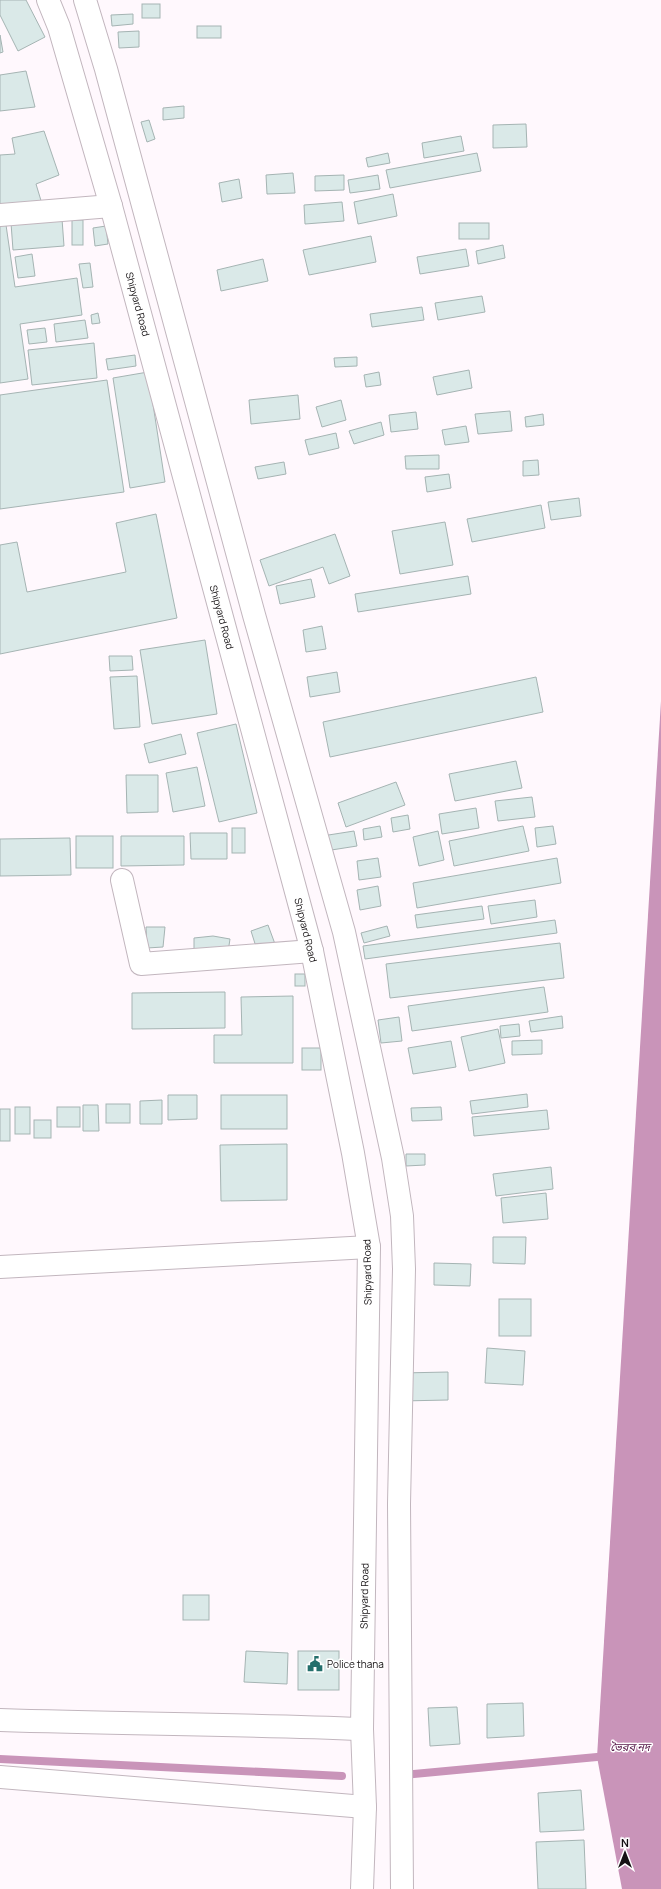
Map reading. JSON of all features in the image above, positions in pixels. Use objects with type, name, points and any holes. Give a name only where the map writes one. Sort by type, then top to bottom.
[{"type":"main road","name":"Shipyard Road","points":[[48,0],[59,28],[111,206],[312,951],[353,1153],[369,1248],[362,1729],[365,1807],[362,1889]]},
{"type":"main road","points":[[85,0],[106,69],[254,615],[344,932],[393,1158],[402,1216],[404,1269],[399,1504],[403,1886]]},
{"type":"main road","points":[[0,215],[111,206]]},
{"type":"main road","points":[[122,880],[141,964],[312,951]]},
{"type":"main road","points":[[0,1267],[369,1248]]},
{"type":"main road","points":[[0,1720],[192,1725],[274,1725],[362,1729]]},
{"type":"main road","points":[[0,1777],[365,1807]]},
{"type":"water","name":"ভৈরব নদ","points":[[661,701],[661,1889],[622,1889],[597,1757]]},
{"type":"building","points":[[0,0],[26,0],[45,37],[18,51],[0,15]]},
{"type":"building","points":[[142,4],[160,4],[160,18],[142,18]]},
{"type":"building","points":[[133,14],[133,24],[112,26],[111,15]]},
{"type":"building","points":[[197,26],[221,26],[221,38],[197,38]]},
{"type":"building","points":[[139,31],[139,47],[119,48],[118,32]]},
{"type":"building","points":[[0,35],[3,52],[0,53]]},
{"type":"building","points":[[26,71],[35,107],[0,111],[0,75]]},
{"type":"building","points":[[184,106],[184,118],[163,120],[163,108]]},
{"type":"building","points":[[149,120],[155,139],[147,142],[141,122]]},
{"type":"building","points":[[526,124],[527,147],[493,148],[493,125]]},
{"type":"building","points":[[44,131],[59,175],[36,184],[42,204],[0,206],[0,155],[15,154],[12,138]]},
{"type":"building","points":[[461,136],[464,151],[424,158],[422,143]]},
{"type":"building","points":[[388,153],[390,163],[368,167],[366,158]]},
{"type":"building","points":[[477,153],[481,171],[390,188],[386,170]]},
{"type":"building","points":[[293,173],[295,193],[267,194],[266,175]]},
{"type":"building","points":[[344,175],[344,190],[315,191],[315,176]]},
{"type":"building","points":[[378,175],[380,189],[350,193],[348,180]]},
{"type":"building","points":[[239,179],[242,198],[222,202],[219,183]]},
{"type":"building","points":[[393,194],[397,216],[358,224],[354,202]]},
{"type":"building","points":[[342,202],[344,221],[305,224],[304,205]]},
{"type":"building","points":[[62,219],[64,246],[13,250],[11,223]]},
{"type":"building","points":[[72,220],[83,220],[83,245],[72,245]]},
{"type":"building","points":[[459,223],[489,223],[489,239],[459,239]]},
{"type":"building","points":[[0,225],[6,225],[15,287],[77,278],[82,315],[20,324],[28,379],[0,383]]},
{"type":"building","points":[[106,226],[108,244],[95,246],[93,228]]},
{"type":"building","points":[[371,236],[376,262],[309,275],[303,250]]},
{"type":"building","points":[[503,245],[505,258],[478,264],[476,251]]},
{"type":"building","points":[[466,249],[469,266],[420,274],[417,257]]},
{"type":"building","points":[[32,254],[35,276],[18,278],[15,257]]},
{"type":"building","points":[[263,259],[268,281],[221,291],[217,270]]},
{"type":"building","points":[[90,263],[93,287],[83,288],[79,264]]},
{"type":"building","points":[[482,296],[485,312],[438,320],[435,303]]},
{"type":"building","points":[[422,307],[424,320],[372,327],[370,314]]},
{"type":"building","points":[[98,313],[100,323],[92,324],[91,315]]},
{"type":"building","points":[[85,320],[88,338],[56,342],[54,324]]},
{"type":"building","points":[[45,328],[47,342],[29,344],[27,330]]},
{"type":"building","points":[[94,343],[97,378],[32,385],[28,350]]},
{"type":"building","points":[[135,355],[136,366],[108,370],[106,359]]},
{"type":"building","points":[[357,357],[357,366],[335,367],[334,358]]},
{"type":"building","points":[[469,370],[472,388],[437,395],[433,377]]},
{"type":"building","points":[[148,372],[165,482],[130,488],[113,378]]},
{"type":"building","points":[[379,372],[381,385],[366,387],[364,375]]},
{"type":"building","points":[[107,380],[124,492],[0,509],[0,395]]},
{"type":"building","points":[[298,395],[300,419],[251,424],[249,400]]},
{"type":"building","points":[[341,400],[346,420],[322,427],[316,407]]},
{"type":"building","points":[[510,411],[512,431],[478,434],[475,414]]},
{"type":"building","points":[[416,412],[418,429],[391,432],[389,415]]},
{"type":"building","points":[[543,414],[544,425],[526,427],[525,417]]},
{"type":"building","points":[[381,422],[384,435],[354,444],[349,431]]},
{"type":"building","points":[[466,426],[469,442],[445,445],[442,430]]},
{"type":"building","points":[[336,433],[339,448],[309,455],[305,440]]},
{"type":"building","points":[[439,455],[439,469],[406,469],[405,456]]},
{"type":"building","points":[[538,460],[539,475],[523,476],[523,461]]},
{"type":"building","points":[[284,462],[286,474],[258,479],[255,467]]},
{"type":"building","points":[[449,474],[451,488],[427,492],[425,477]]},
{"type":"building","points":[[579,498],[581,516],[551,520],[548,502]]},
{"type":"building","points":[[541,505],[545,528],[472,542],[467,519]]},
{"type":"building","points":[[156,514],[177,618],[0,654],[0,545],[17,542],[27,592],[126,572],[116,523]]},
{"type":"building","points":[[445,522],[453,565],[400,574],[392,531]]},
{"type":"building","points":[[335,534],[350,576],[329,584],[323,567],[269,586],[260,560]]},
{"type":"building","points":[[468,576],[471,594],[358,612],[355,594]]},
{"type":"building","points":[[311,579],[315,597],[280,604],[276,586]]},
{"type":"building","points":[[322,626],[326,649],[306,652],[303,630]]},
{"type":"building","points":[[205,640],[217,714],[152,724],[140,650]]},
{"type":"building","points":[[109,656],[132,656],[133,670],[110,671]]},
{"type":"building","points":[[337,672],[340,692],[310,697],[307,677]]},
{"type":"building","points":[[137,676],[140,727],[114,729],[110,677]]},
{"type":"building","points":[[536,677],[543,712],[330,757],[323,722]]},
{"type":"building","points":[[236,724],[257,813],[219,822],[197,733]]},
{"type":"building","points":[[181,734],[186,754],[149,763],[144,744]]},
{"type":"building","points":[[516,761],[522,788],[455,801],[449,774]]},
{"type":"building","points":[[197,767],[205,806],[173,812],[166,773]]},
{"type":"building","points":[[126,775],[158,775],[158,812],[127,813]]},
{"type":"building","points":[[396,782],[405,805],[346,827],[338,803]]},
{"type":"building","points":[[532,797],[535,817],[498,821],[495,801]]},
{"type":"building","points":[[476,808],[479,828],[442,834],[439,814]]},
{"type":"building","points":[[408,815],[410,829],[393,832],[391,818]]},
{"type":"building","points":[[380,826],[382,837],[364,840],[363,829]]},
{"type":"building","points":[[523,826],[529,851],[454,866],[449,841]]},
{"type":"building","points":[[553,826],[556,844],[537,847],[535,828]]},
{"type":"building","points":[[232,828],[245,828],[245,853],[232,853]]},
{"type":"building","points":[[354,831],[357,846],[325,851],[322,836]]},
{"type":"building","points":[[438,831],[444,860],[419,866],[413,837]]},
{"type":"building","points":[[190,833],[227,833],[227,859],[191,859]]},
{"type":"building","points":[[76,836],[113,836],[113,868],[76,868]]},
{"type":"building","points":[[121,836],[184,836],[184,865],[121,866]]},
{"type":"building","points":[[70,838],[71,875],[0,876],[0,839]]},
{"type":"building","points":[[378,858],[381,877],[359,880],[357,861]]},
{"type":"building","points":[[557,858],[561,883],[417,908],[413,883]]},
{"type":"building","points":[[378,886],[381,906],[360,910],[357,890]]},
{"type":"building","points":[[535,900],[537,917],[491,924],[488,906]]},
{"type":"building","points":[[482,906],[484,919],[417,928],[415,915]]},
{"type":"building","points":[[555,920],[557,933],[365,959],[363,946]]},
{"type":"building","points":[[268,925],[275,944],[257,950],[251,931]]},
{"type":"building","points":[[387,926],[390,936],[364,943],[361,933]]},
{"type":"building","points":[[146,927],[165,927],[163,947],[147,948]]},
{"type":"building","points":[[213,936],[230,939],[228,952],[194,950],[194,938]]},
{"type":"building","points":[[560,943],[564,978],[390,998],[386,964]]},
{"type":"building","points":[[295,974],[305,974],[305,986],[295,986]]},
{"type":"building","points":[[544,987],[548,1012],[412,1031],[408,1006]]},
{"type":"building","points":[[225,992],[225,1028],[132,1029],[132,993]]},
{"type":"building","points":[[293,996],[293,1063],[214,1063],[214,1035],[242,1035],[241,997]]},
{"type":"building","points":[[562,1016],[563,1028],[531,1032],[529,1021]]},
{"type":"building","points":[[399,1017],[402,1041],[381,1043],[378,1020]]},
{"type":"building","points":[[519,1024],[520,1036],[501,1038],[500,1026]]},
{"type":"building","points":[[498,1029],[505,1063],[469,1071],[461,1037]]},
{"type":"building","points":[[542,1040],[542,1054],[512,1055],[512,1041]]},
{"type":"building","points":[[451,1041],[456,1067],[413,1074],[408,1048]]},
{"type":"building","points":[[302,1048],[321,1048],[321,1070],[302,1070]]},
{"type":"building","points":[[527,1094],[528,1107],[472,1114],[470,1101]]},
{"type":"building","points":[[168,1095],[197,1095],[197,1119],[168,1120]]},
{"type":"building","points":[[221,1095],[287,1095],[287,1129],[221,1129]]},
{"type":"building","points":[[162,1100],[162,1124],[140,1124],[140,1101]]},
{"type":"building","points":[[106,1104],[130,1104],[130,1123],[106,1123]]},
{"type":"building","points":[[83,1105],[98,1105],[99,1131],[83,1131]]},
{"type":"building","points":[[15,1107],[30,1107],[30,1134],[15,1134]]},
{"type":"building","points":[[57,1107],[80,1107],[80,1127],[57,1127]]},
{"type":"building","points":[[441,1107],[442,1120],[412,1121],[411,1108]]},
{"type":"building","points":[[0,1109],[10,1109],[10,1141],[0,1141]]},
{"type":"building","points":[[547,1110],[549,1129],[474,1136],[472,1117]]},
{"type":"building","points":[[34,1120],[51,1120],[51,1138],[34,1138]]},
{"type":"building","points":[[287,1144],[287,1200],[221,1201],[220,1145]]},
{"type":"building","points":[[406,1154],[425,1154],[425,1165],[406,1166]]},
{"type":"building","points":[[551,1167],[553,1189],[496,1196],[493,1174]]},
{"type":"building","points":[[546,1193],[548,1219],[503,1223],[501,1198]]},
{"type":"building","points":[[493,1237],[526,1237],[525,1264],[493,1263]]},
{"type":"building","points":[[434,1263],[471,1264],[470,1286],[434,1285]]},
{"type":"building","points":[[499,1299],[531,1299],[531,1336],[499,1336]]},
{"type":"building","points":[[487,1348],[525,1351],[523,1385],[485,1383]]},
{"type":"building","points":[[448,1372],[448,1400],[401,1401],[401,1373]]},
{"type":"building","points":[[183,1595],[209,1595],[209,1620],[183,1620]]},
{"type":"building","points":[[246,1651],[288,1653],[287,1684],[244,1682]]},
{"type":"building","points":[[298,1651],[339,1651],[339,1690],[298,1690]]},
{"type":"building","points":[[523,1703],[524,1736],[487,1738],[487,1704]]},
{"type":"building","points":[[457,1707],[460,1744],[430,1746],[428,1708]]},
{"type":"building","points":[[581,1790],[584,1830],[540,1832],[538,1793]]},
{"type":"building","points":[[584,1840],[586,1889],[538,1889],[536,1842]]},
{"type":"waterway","points":[[403,1775],[597,1757]]},
{"type":"waterway","points":[[0,1759],[342,1776]]},
{"type":"place","name":"Police thana","points":[[315,1664]]}]
